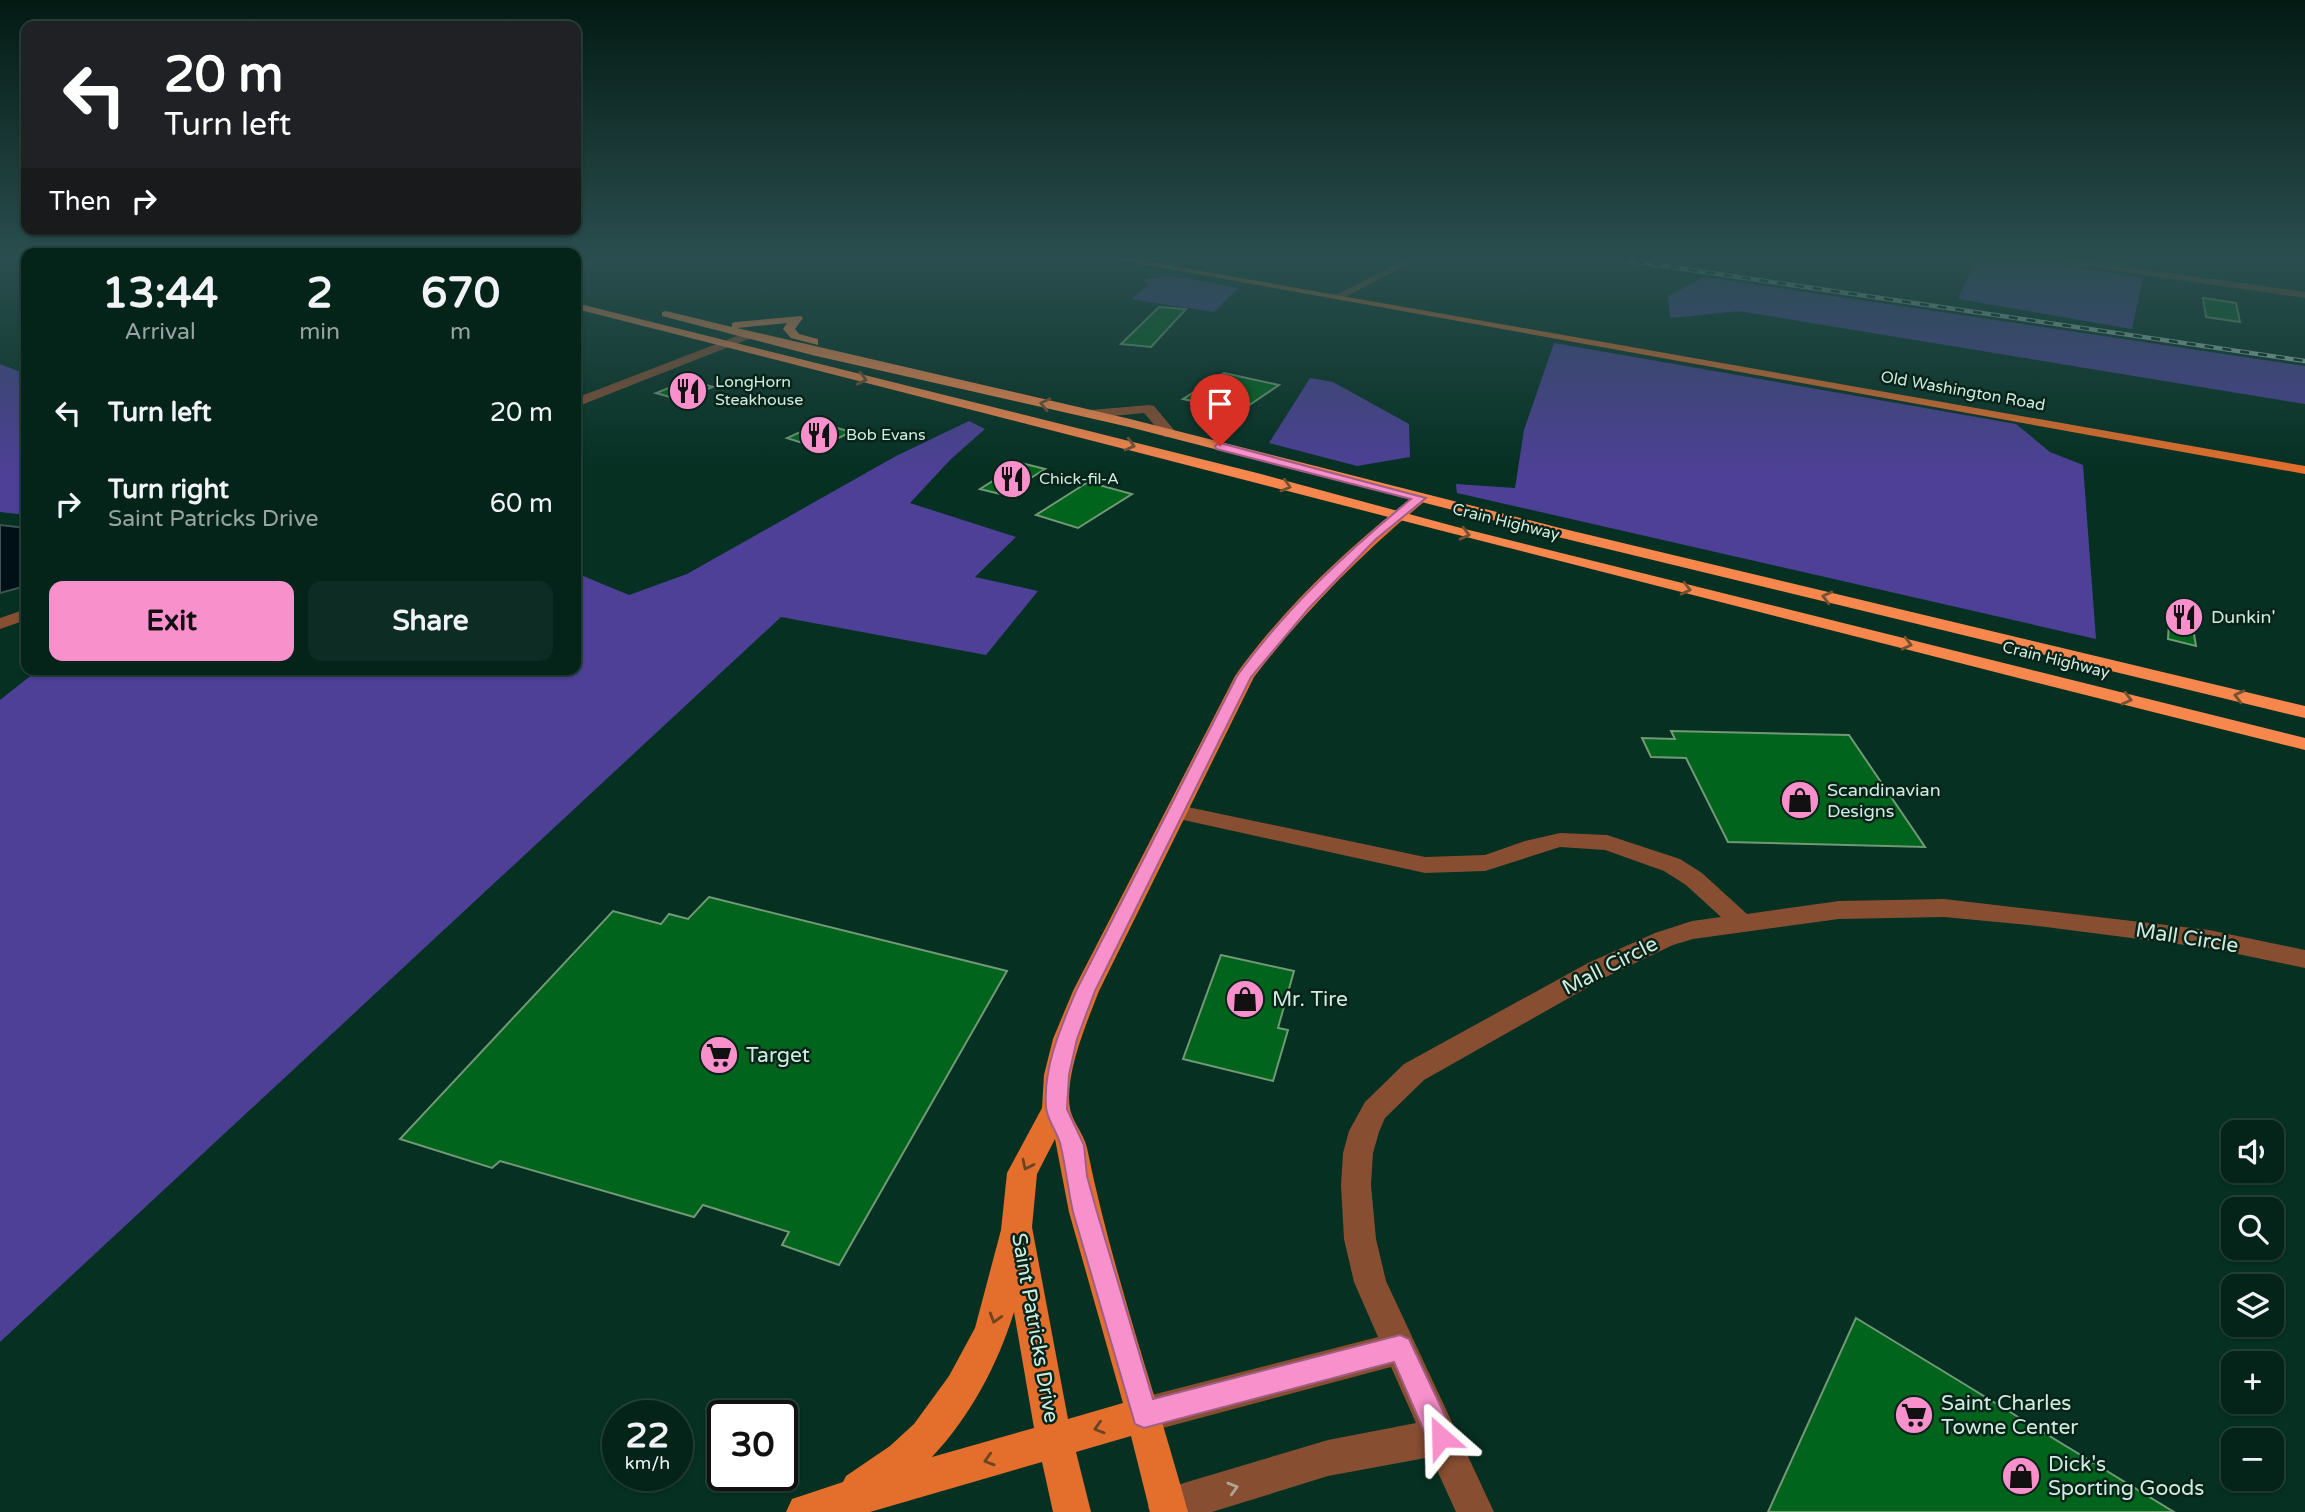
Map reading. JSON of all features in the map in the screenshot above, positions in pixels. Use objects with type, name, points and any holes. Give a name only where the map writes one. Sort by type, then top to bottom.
[{"type":"highway","name":"Crain Highway","points":[[665,330],[2305,744]]},
{"type":"highway","name":"Crain Highway","points":[[728,330],[1091,414],[1420,498],[2305,712]]},
{"type":"highway","points":[[789,330],[795,336],[876,357],[884,366]]},
{"type":"main road","name":"Old Washington Road","points":[[1519,330],[2305,470]]},
{"type":"main road","name":"Saint Patricks Drive","points":[[1072,1512],[1054,1441],[1016,1227],[1022,1173],[1056,1109],[1058,1075],[1064,1051],[1086,991],[1178,812],[1224,712],[1254,662],[1372,537],[1420,498]]},
{"type":"main road","name":"Saint Patricks Drive","points":[[1056,1109],[1072,1145],[1085,1212],[1144,1415],[1162,1510]]},
{"type":"main road","points":[[820,1507],[892,1469],[919,1446],[943,1415],[984,1348],[996,1317],[1016,1227]]},
{"type":"main road","points":[[820,1507],[1144,1415]]},
{"type":"street","points":[[581,401],[750,335]]},
{"type":"street","points":[[0,624],[21,616]]},
{"type":"street","points":[[1178,812],[1425,865],[1485,863],[1533,846],[1560,840],[1607,843],[1672,865],[1694,879],[1743,924]]},
{"type":"street","name":"Mall Circle","points":[[1475,1512],[1370,1282],[1357,1214],[1358,1153],[1364,1131],[1375,1110],[1414,1072],[1597,970],[1664,939],[1692,930],[1839,910],[1944,908],[2197,938],[2305,959]]},
{"type":"street","points":[[1144,1415],[1400,1348]]},
{"type":"street","points":[[1162,1510],[1328,1458],[1441,1437]]},
{"type":"shaded area","points":[[1852,330],[2059,330],[2305,366],[2305,404]]},
{"type":"shaded area","points":[[1554,343],[2016,424],[2050,452],[2083,465],[2096,639],[1457,493],[1456,484],[1515,488],[1524,430]]},
{"type":"shaded area","points":[[0,364],[21,372],[21,514],[0,512]]},
{"type":"shaded area","points":[[1310,378],[1333,382],[1409,424],[1410,457],[1357,466],[1269,443]]},
{"type":"shaded area","points":[[969,421],[985,429],[951,459],[910,503],[1016,537],[975,577],[1038,591],[986,655],[781,617],[0,1342],[0,700],[32,675],[581,675],[581,575],[629,595],[687,574],[896,456]]},
{"type":"shaded area","points":[[0,525],[21,527],[21,587],[0,593]]},
{"type":"building","points":[[1136,330],[1167,330],[1151,347],[1121,344]]},
{"type":"building","points":[[1224,373],[1279,385],[1239,412],[1183,399]]},
{"type":"building","name":"LongHorn Steakhouse","points":[[689,380],[713,387],[680,400],[656,393]]},
{"type":"building","name":"Bob Evans","points":[[820,423],[851,432],[818,448],[787,438]]},
{"type":"building","name":"Chick-fil-A","points":[[1021,463],[1045,469],[1004,495],[980,489]]},
{"type":"building","points":[[1088,482],[1132,494],[1078,528],[1036,515]]},
{"type":"building","points":[[2169,623],[2193,628],[2196,646],[2168,639]]},
{"type":"building","name":"Scandinavian Designs","points":[[1671,731],[1849,735],[1925,847],[1728,842],[1686,758],[1651,757],[1642,738],[1675,739]]},
{"type":"building","name":"Target","points":[[709,897],[1007,971],[839,1265],[782,1245],[789,1232],[703,1205],[694,1217],[500,1161],[492,1168],[400,1139],[613,911],[661,924],[669,914],[688,919]]},
{"type":"building","name":"Mr. Tire","points":[[1221,955],[1294,971],[1278,1028],[1288,1030],[1273,1081],[1183,1059]]},
{"type":"building","name":"Saint Charles Towne Center","points":[[1856,1318],[2174,1512],[1768,1512]]},
{"type":"railway","points":[[2093,330],[2305,361]]},
{"type":"place","name":"LongHorn Steakhouse","points":[[688,391]]},
{"type":"place","name":"Bob Evans","points":[[819,435]]},
{"type":"place","name":"Chick-fil-A","points":[[1012,479]]},
{"type":"place","name":"Dunkin'","points":[[2184,617]]},
{"type":"place","name":"Scandinavian Designs","points":[[1800,800]]},
{"type":"place","name":"Mr. Tire","points":[[1245,999]]},
{"type":"place","name":"Target","points":[[719,1055]]},
{"type":"place","name":"Saint Charles Towne Center","points":[[1914,1415]]},
{"type":"place","name":"Dick's Sporting Goods","points":[[2021,1476]]},
{"type":"route","points":[[1220,446],[1420,498],[1372,537],[1306,604],[1254,662],[1245,676],[1224,712],[1178,812],[1086,991],[1067,1039],[1058,1075],[1056,1109],[1072,1145],[1085,1212],[1144,1415],[1400,1348],[1441,1437]]}]
